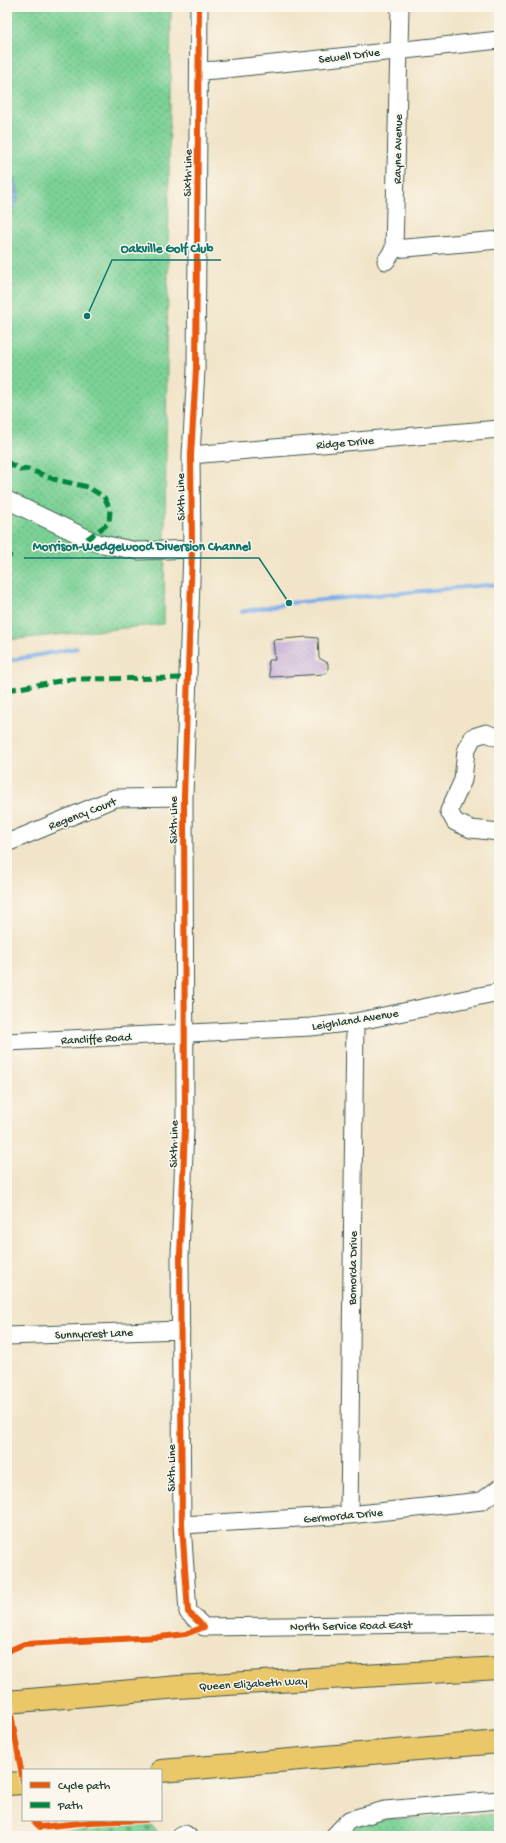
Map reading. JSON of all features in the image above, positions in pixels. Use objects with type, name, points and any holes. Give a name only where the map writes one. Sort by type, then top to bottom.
[{"type":"highway","name":"Queen Elizabeth Way","points":[[15,1701],[178,1687],[499,1668]]},
{"type":"highway","points":[[162,1771],[499,1742]]},
{"type":"highway","points":[[7,1784],[22,1783]]},
{"type":"street","name":"Sixth Line","points":[[199,7],[196,370],[191,455],[192,549],[184,797],[185,1033],[181,1330],[182,1525],[188,1612],[204,1627]]},
{"type":"street","name":"Rayne Avenue","points":[[400,7],[390,255],[499,240]]},
{"type":"street","name":"Sewell Drive","points":[[199,71],[399,49],[499,40]]},
{"type":"street","name":"Ridge Drive","points":[[191,455],[499,429]]},
{"type":"street","points":[[7,500],[96,543],[138,551],[192,549]]},
{"type":"street","points":[[499,738],[486,733],[473,737],[466,751],[463,780],[449,811],[455,822],[471,829],[499,832]]},
{"type":"street","name":"Regency Court","points":[[7,843],[115,798],[184,797]]},
{"type":"street","name":"Leighland Avenue","points":[[185,1033],[311,1027],[355,1022],[499,992]]},
{"type":"street","name":"Bomorda Drive","points":[[349,1515],[355,1022]]},
{"type":"street","name":"Rancliffe Road","points":[[7,1042],[185,1033]]},
{"type":"street","name":"Sunnycrest Lane","points":[[7,1336],[181,1330]]},
{"type":"street","name":"Germorda Drive","points":[[182,1525],[349,1515],[482,1501],[499,1488]]},
{"type":"street","name":"North Service Road East","points":[[204,1627],[499,1623]]},
{"type":"street","points":[[334,1836],[349,1820],[385,1810],[499,1800]]},
{"type":"green space","points":[[7,7],[171,7],[164,624],[7,640]]},
{"type":"green space","points":[[499,1814],[499,1836],[340,1836],[365,1820]]},
{"type":"green space","points":[[148,1821],[160,1836],[48,1836],[46,1833]]},
{"type":"water","points":[[7,164],[18,190],[18,197],[17,203],[7,214]]},
{"type":"building","points":[[307,637],[318,638],[319,658],[328,663],[328,670],[325,674],[270,677],[268,660],[275,660],[273,640]]},
{"type":"waterway","points":[[241,612],[289,603],[499,584]]},
{"type":"waterway","points":[[7,597],[7,618]]},
{"type":"waterway","points":[[7,661],[77,648]]},
{"type":"marked path","points":[[7,462],[20,470],[28,469],[53,479],[88,487],[104,497],[110,509],[109,523],[87,539]]},
{"type":"marked path","points":[[7,556],[12,555]]},
{"type":"marked path","points":[[7,690],[72,679],[188,678]]},
{"type":"cycle path","points":[[7,1653],[8,1651],[24,1644],[159,1637],[186,1634],[204,1627],[188,1612],[182,1525],[180,1255],[185,1128],[184,797],[192,549],[191,455],[196,370],[199,7]]},
{"type":"cycle path","points":[[7,1690],[22,1776]]},
{"type":"cycle path","points":[[33,1821],[40,1827],[118,1821]]},
{"type":"place","name":"Oakville Golf Club","points":[[87,316]]},
{"type":"place","name":"Morrison-Wedgewood Diversion Channel","points":[[289,603]]}]
